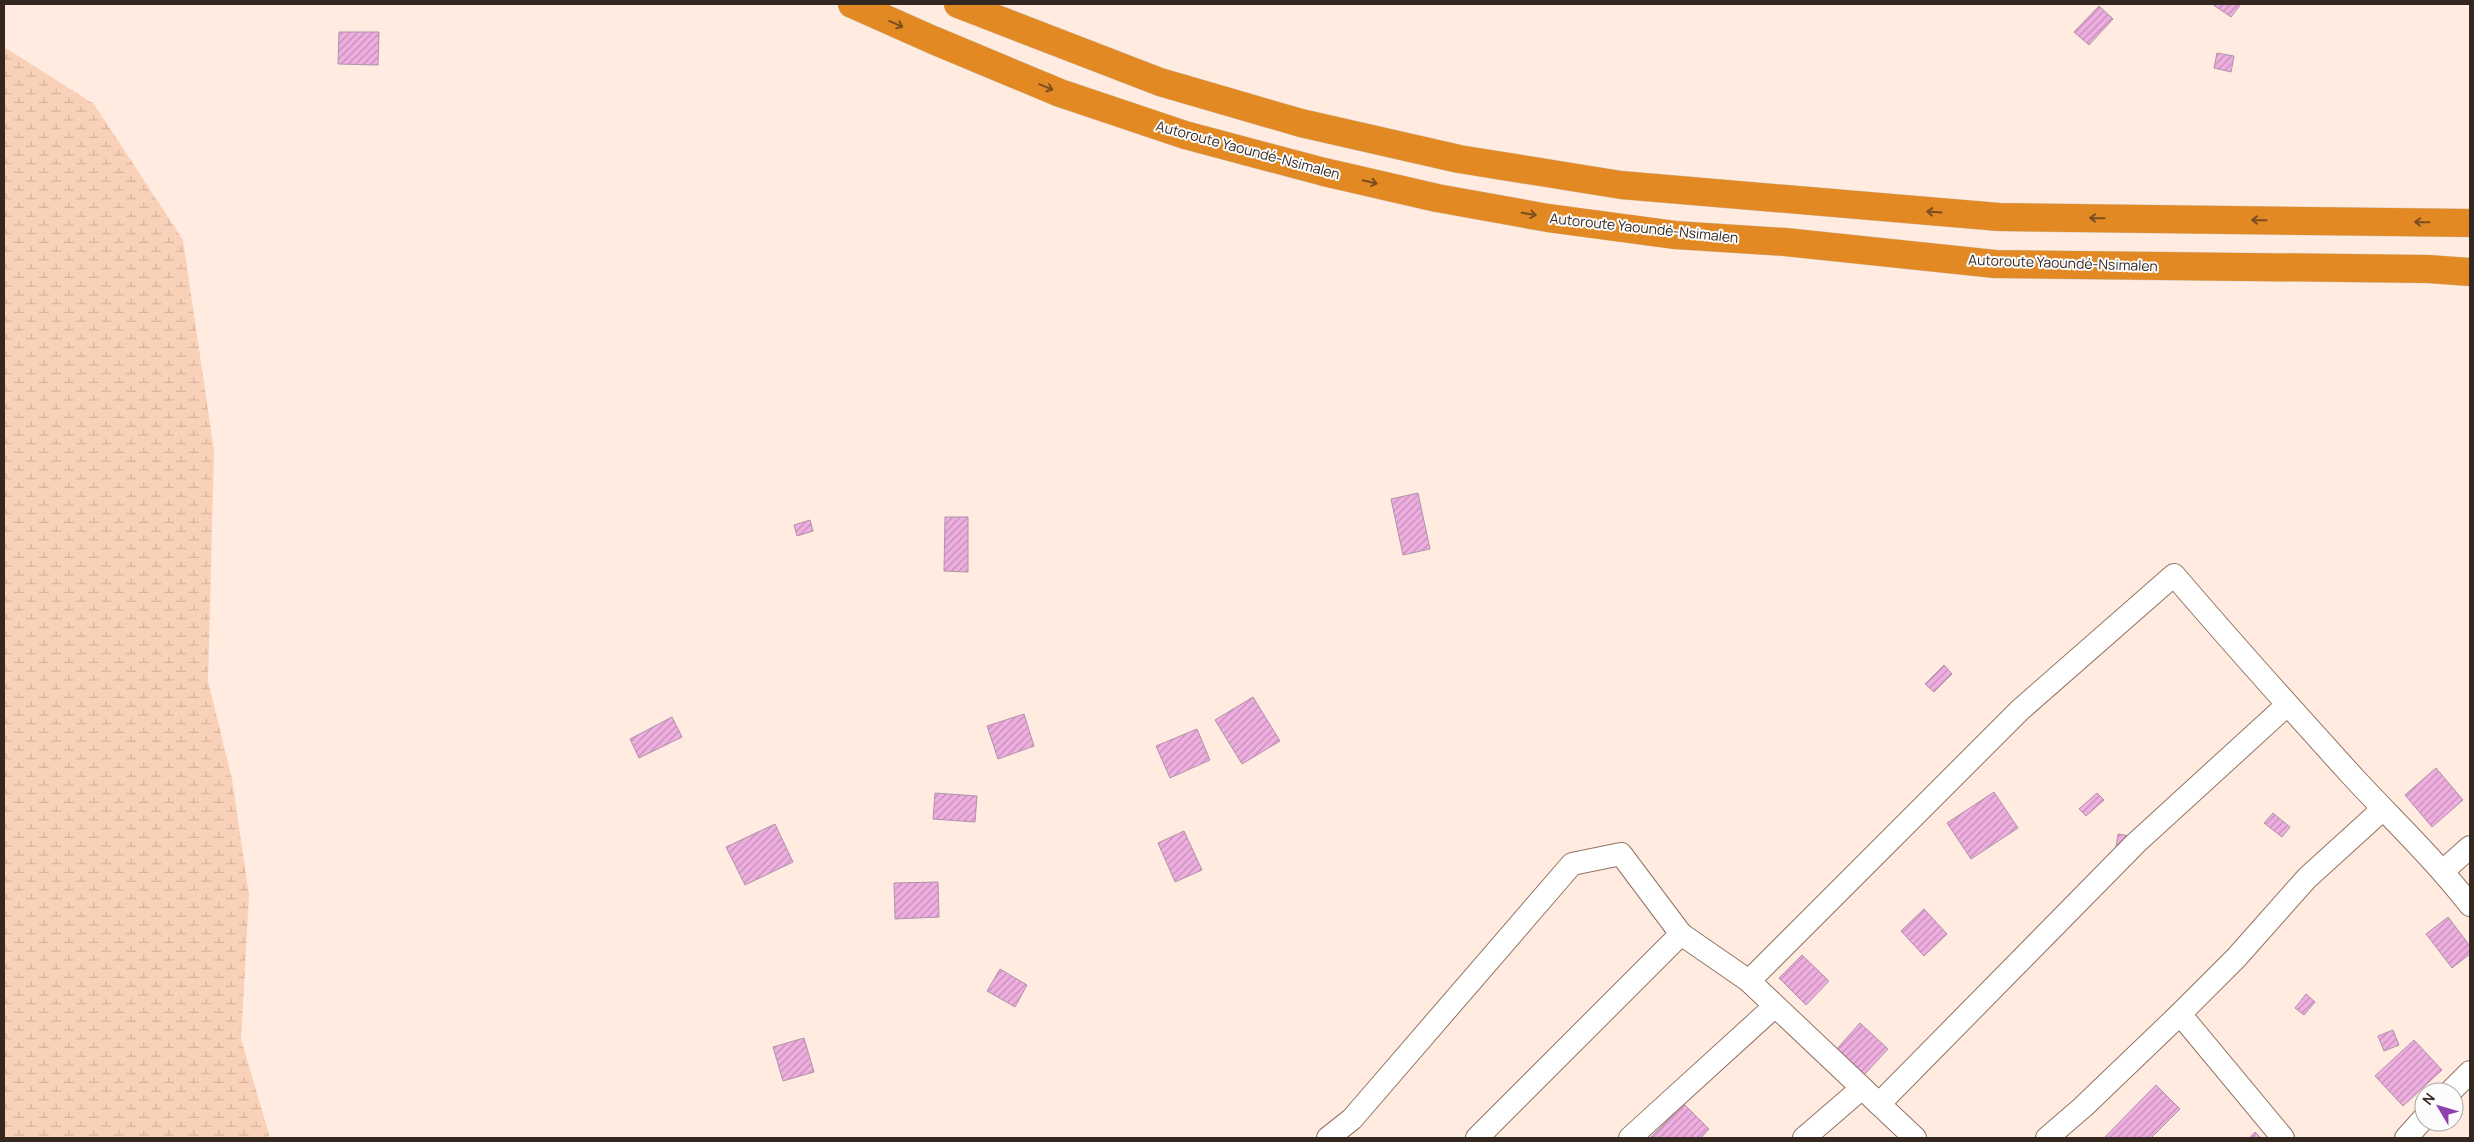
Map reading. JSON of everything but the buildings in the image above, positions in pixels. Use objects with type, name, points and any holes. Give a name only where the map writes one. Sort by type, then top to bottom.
[{"type":"highway","name":"Autoroute Yaoundé-Nsimalen","points":[[852,4],[1060,93],[1185,135],[1324,172],[1437,198],[1548,218],[1676,235],[1785,242],[1995,264],[2428,269],[2470,272]]},
{"type":"highway","points":[[958,4],[1160,82],[1301,123],[1459,159],[1621,185],[1999,217],[2470,223]]},
{"type":"highway","points":[[2428,269],[2470,276]]},
{"type":"street","points":[[1749,981],[2020,710],[2174,575],[2287,705],[2383,810],[2443,871],[2470,905]]},
{"type":"street","points":[[1879,1104],[2136,842],[2287,705]]},
{"type":"street","points":[[2047,1138],[2084,1107],[2236,958],[2307,878],[2383,810]]},
{"type":"street","points":[[2443,871],[2470,847]]},
{"type":"street","points":[[1328,1138],[1352,1118],[1572,864],[1620,854],[1680,934],[1749,981],[1915,1138]]},
{"type":"street","points":[[1477,1138],[1680,934]]},
{"type":"street","points":[[1630,1138],[1775,1006]]},
{"type":"street","points":[[2180,1014],[2283,1138]]},
{"type":"street","points":[[2460,1082],[2470,1072]]},
{"type":"street","points":[[1804,1138],[1862,1088]]},
{"type":"green space","points":[[4,47],[94,104],[183,240],[214,451],[208,681],[232,779],[249,895],[241,1039],[270,1138],[4,1138]]}]
